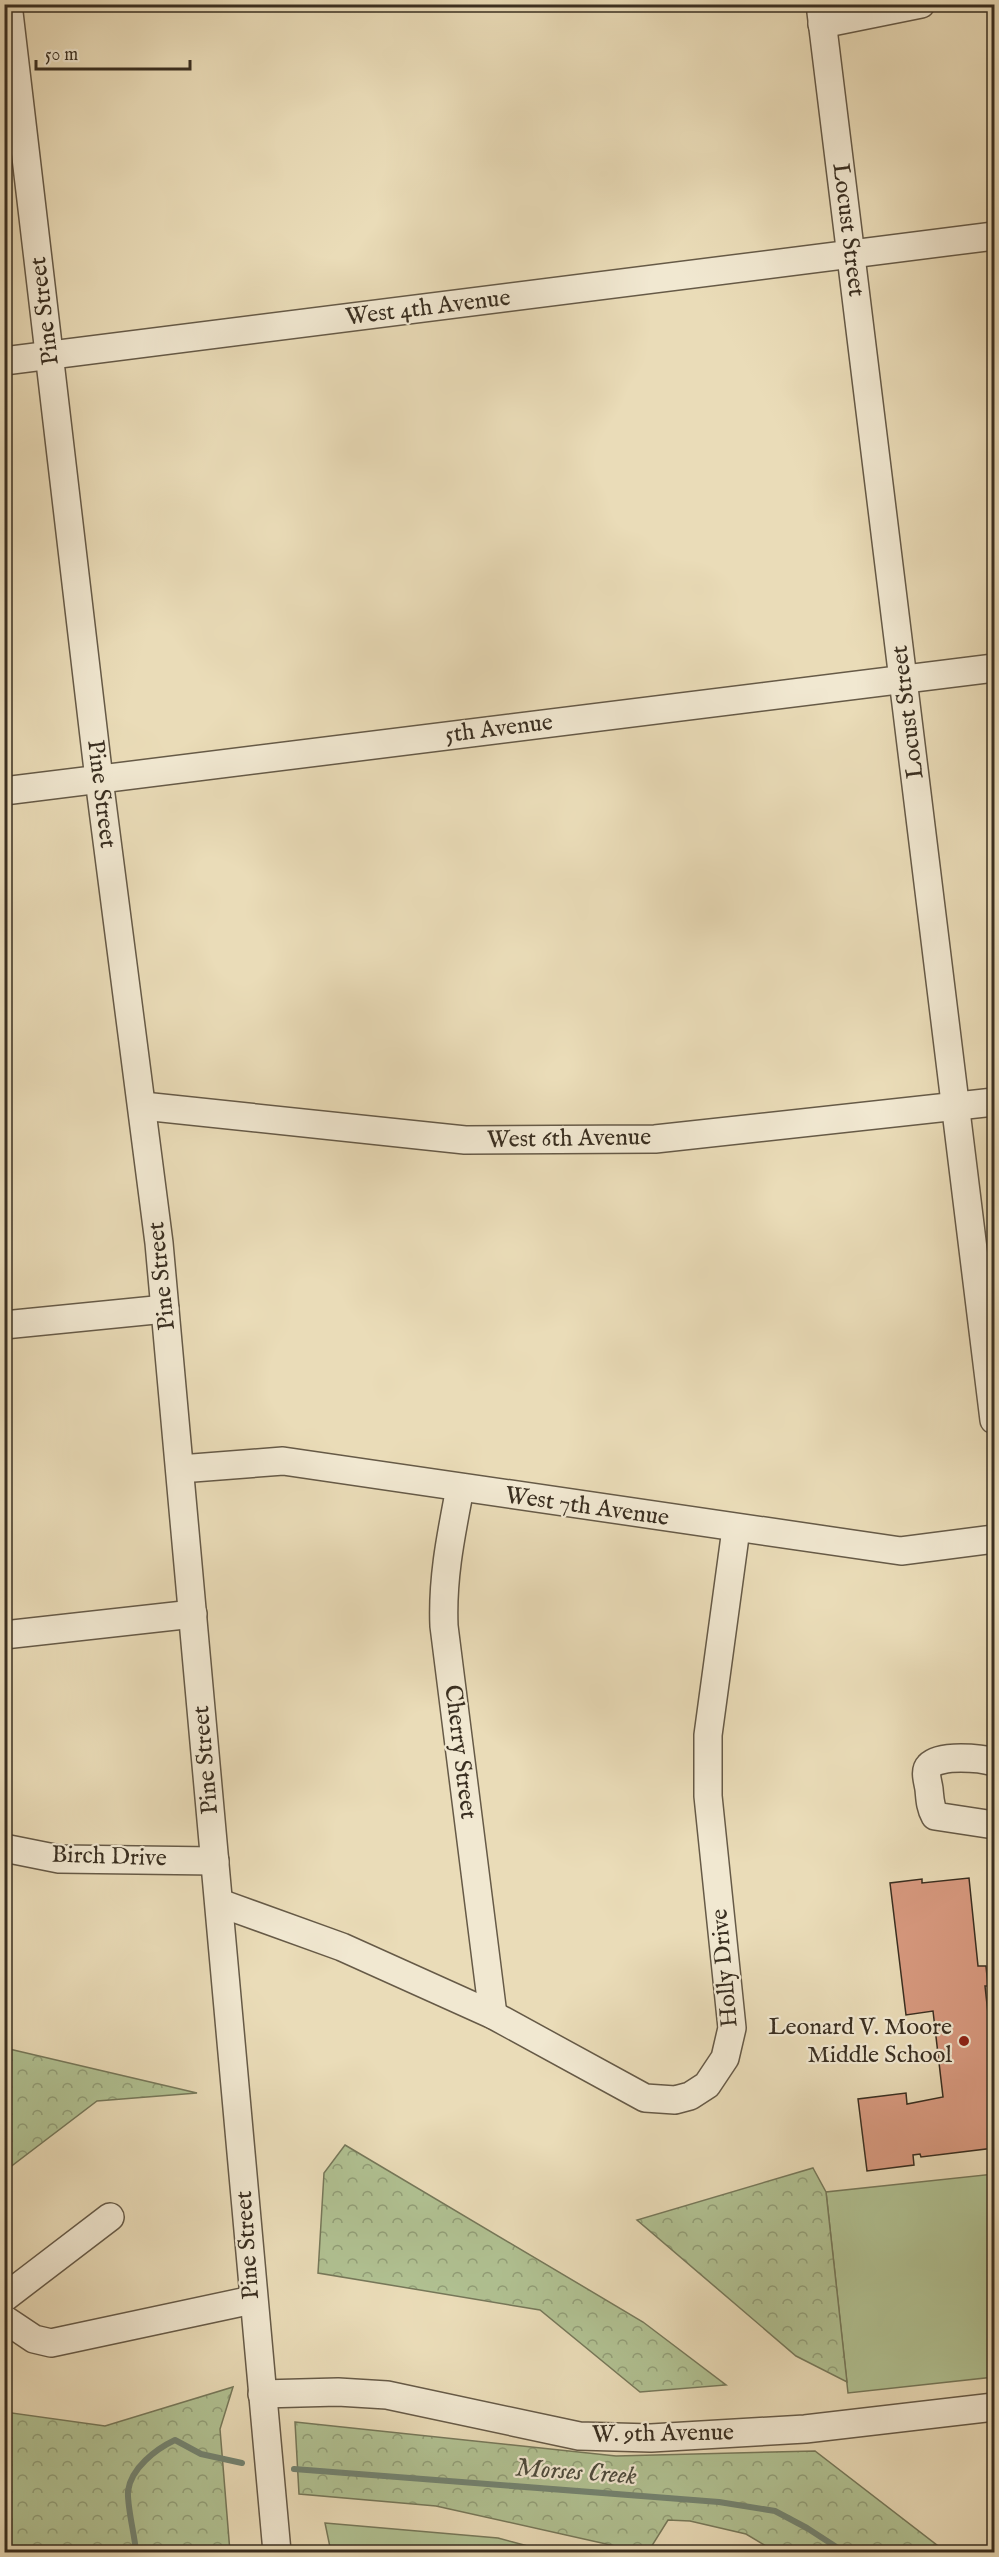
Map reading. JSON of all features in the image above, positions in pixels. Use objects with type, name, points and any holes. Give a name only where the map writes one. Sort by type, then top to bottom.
[{"type":"street","name":"Pine Street","points":[[8,4],[99,778],[143,1106],[165,1309],[220,1904],[252,2300],[277,2553]]},
{"type":"street","points":[[821,14],[921,4]]},
{"type":"street","name":"Locust Street","points":[[821,14],[994,1420]]},
{"type":"street","name":"West 4th Avenue","points":[[4,361],[994,236]]},
{"type":"street","name":"5th Avenue","points":[[4,791],[994,668]]},
{"type":"street","name":"West 6th Avenue","points":[[143,1106],[465,1140],[655,1139],[994,1102]]},
{"type":"street","points":[[4,1325],[165,1309]]},
{"type":"street","name":"West 7th Avenue","points":[[180,1469],[283,1461],[736,1529],[901,1551],[994,1539]]},
{"type":"street","name":"Cherry Street","points":[[460,1488],[446,1558],[443,1592],[444,1626],[493,2015]]},
{"type":"street","name":"Holly Drive","points":[[220,1904],[342,1947],[493,2015],[645,2098],[675,2100],[690,2096],[707,2085],[718,2072],[730,2042],[732,2019],[708,1796],[708,1735],[736,1529]]},
{"type":"street","points":[[4,1635],[193,1614]]},
{"type":"street","points":[[994,1762],[978,1757],[939,1760],[930,1765],[927,1772],[931,1809],[935,1816],[994,1825]]},
{"type":"street","name":"Birch Drive","points":[[4,1848],[59,1859],[215,1861]]},
{"type":"street","points":[[4,2298],[110,2217]]},
{"type":"street","points":[[4,2319],[34,2339],[51,2343],[252,2300]]},
{"type":"street","name":"W. 9th Avenue","points":[[262,2394],[375,2394],[413,2399],[579,2436],[651,2438],[805,2428],[994,2407]]},
{"type":"green space","points":[[5,2048],[197,2093],[97,2101],[5,2171]]},
{"type":"green space","points":[[345,2145],[643,2322],[726,2385],[640,2392],[540,2310],[318,2273],[324,2173]]},
{"type":"green space","points":[[813,2168],[826,2192],[847,2382],[796,2356],[637,2220]]},
{"type":"green space","points":[[994,2174],[994,2377],[848,2393],[826,2192]]},
{"type":"green space","points":[[233,2387],[220,2429],[230,2552],[5,2552],[5,2412],[105,2426]]},
{"type":"green space","points":[[295,2422],[616,2456],[815,2451],[946,2552],[776,2552],[746,2534],[690,2521],[668,2520],[648,2552],[642,2552],[436,2506],[299,2494]]},
{"type":"green space","points":[[325,2523],[498,2538],[550,2552],[331,2552]]},
{"type":"building","name":"Leonard V. Moore Middle School","points":[[969,1878],[978,1966],[986,1966],[988,1986],[985,1986],[994,2068],[994,2148],[921,2157],[920,2154],[913,2155],[914,2165],[867,2171],[858,2099],[906,2093],[907,2104],[943,2097],[933,2011],[906,2015],[890,1883],[922,1879],[922,1883]]},
{"type":"waterway","name":"Morses Creek","points":[[136,2552],[128,2491],[134,2475],[145,2460],[175,2440],[201,2454],[242,2463]]},
{"type":"waterway","name":"Morses Creek","points":[[294,2469],[719,2502],[775,2511],[844,2552]]},
{"type":"place","name":"Leonard V. Moore Middle School","points":[[964,2041]]}]
